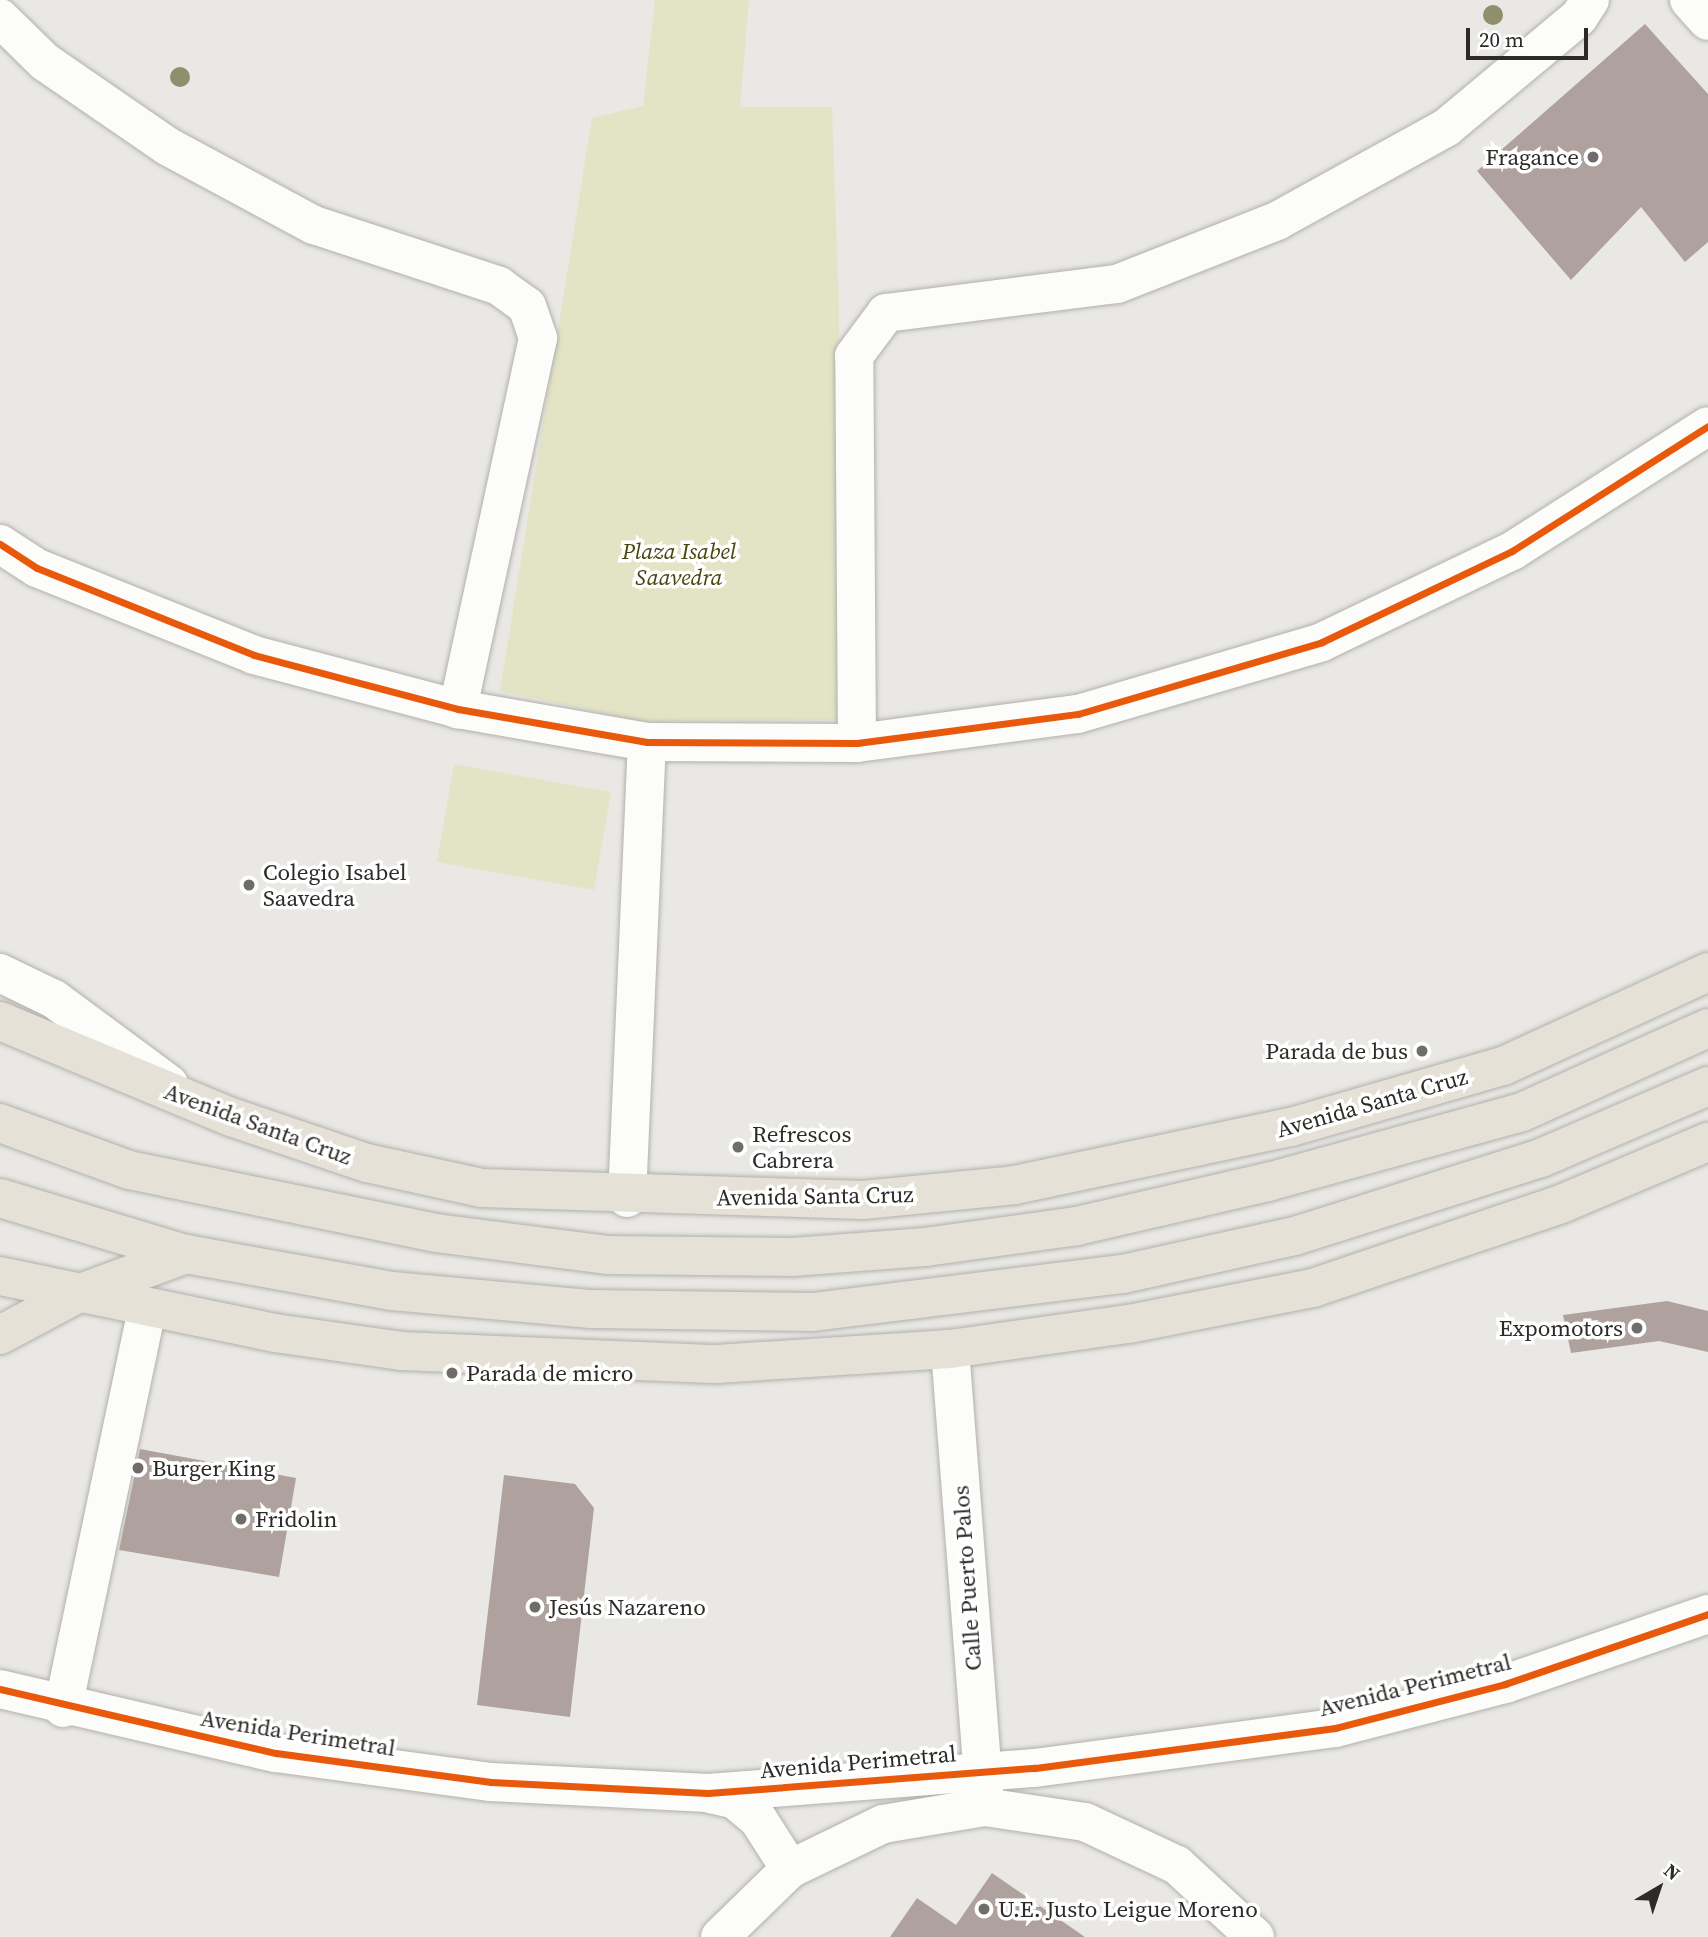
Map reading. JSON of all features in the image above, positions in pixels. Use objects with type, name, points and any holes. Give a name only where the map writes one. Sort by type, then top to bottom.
[{"type":"main road","name":"Avenida Santa Cruz","points":[[0,1021],[196,1104],[368,1163],[482,1188],[627,1198],[863,1200],[1015,1185],[1174,1156],[1503,1066],[1708,972]]},
{"type":"main road","name":"Avenida Santa Cruz","points":[[0,1123],[130,1170],[436,1234],[607,1255],[793,1257],[926,1247],[1077,1226],[1268,1182],[1522,1112],[1708,1028]]},
{"type":"main road","points":[[0,1198],[186,1254],[392,1291],[592,1309],[813,1312],[947,1300],[1123,1274],[1295,1236],[1541,1158],[1708,1086]]},
{"type":"main road","points":[[0,1276],[75,1295],[401,1351],[577,1361],[717,1364],[950,1349],[1129,1324],[1313,1288],[1560,1204],[1708,1142]]},
{"type":"main road","points":[[0,1335],[75,1295],[186,1254]]},
{"type":"street","points":[[857,743],[855,356],[886,313],[1117,284],[1278,221],[1447,127],[1579,17],[1590,0]]},
{"type":"street","points":[[1689,0],[1708,21]]},
{"type":"street","points":[[0,18],[45,62],[167,146],[314,225],[499,286],[527,306],[538,338],[458,709]]},
{"type":"street","points":[[0,544],[37,568],[254,655],[458,709],[647,742],[857,743],[1078,714],[1322,642],[1512,551],[1708,426]]},
{"type":"street","points":[[627,1198],[647,742]]},
{"type":"street","points":[[0,973],[54,999],[196,1104]]},
{"type":"street","points":[[63,1708],[147,1308]]},
{"type":"street","name":"Calle Puerto Palos","points":[[950,1349],[983,1789]]},
{"type":"street","name":"Avenida Perimetral","points":[[0,1689],[63,1708],[275,1753],[491,1782],[708,1793],[983,1789],[1335,1728],[1506,1684],[1708,1614]]},
{"type":"street","points":[[720,1937],[790,1869],[883,1824],[983,1789],[1086,1822],[1177,1865],[1255,1937]]},
{"type":"street","name":"Avenida Perimetral","points":[[708,1793],[734,1800],[758,1819],[790,1869]]},
{"type":"green space","name":"Plaza Isabel Saavedra","points":[[655,0],[749,0],[740,107],[832,107],[839,309],[838,720],[640,721],[500,691],[592,118],[643,106]]},
{"type":"green space","points":[[454,764],[611,792],[594,890],[437,862]]},
{"type":"building","name":"Fragance","points":[[1645,24],[1708,94],[1708,242],[1685,262],[1641,207],[1571,280],[1477,171]]},
{"type":"building","name":"Expomotors","points":[[1667,1301],[1708,1311],[1708,1352],[1659,1341],[1571,1353],[1563,1315]]},
{"type":"building","points":[[140,1449],[296,1478],[279,1577],[119,1550]]},
{"type":"building","name":"Jesús Nazareno","points":[[504,1475],[575,1484],[594,1508],[570,1717],[477,1705]]},
{"type":"building","points":[[992,1873],[1085,1937],[890,1937],[917,1898],[956,1925]]},
{"type":"cycle path","points":[[0,544],[37,568],[254,655],[458,709],[647,742],[857,743],[1078,714],[1322,642],[1512,551],[1708,426]]},
{"type":"cycle path","points":[[0,1689],[276,1753],[491,1782],[708,1793],[1035,1768],[1335,1728],[1505,1684],[1708,1614]]},
{"type":"place","name":"Fragance","points":[[1593,157]]},
{"type":"place","name":"Colegio Isabel Saavedra","points":[[249,885]]},
{"type":"place","name":"Parada de bus","points":[[1422,1051]]},
{"type":"place","name":"Refrescos Cabrera","points":[[738,1147]]},
{"type":"place","name":"Expomotors","points":[[1637,1328]]},
{"type":"place","name":"Parada de micro","points":[[452,1373]]},
{"type":"place","name":"Burger King","points":[[138,1468]]},
{"type":"place","name":"Fridolin","points":[[241,1519]]},
{"type":"place","name":"Jesús Nazareno","points":[[535,1607]]},
{"type":"place","name":"U.E. Justo Leigue Moreno","points":[[984,1909]]}]
